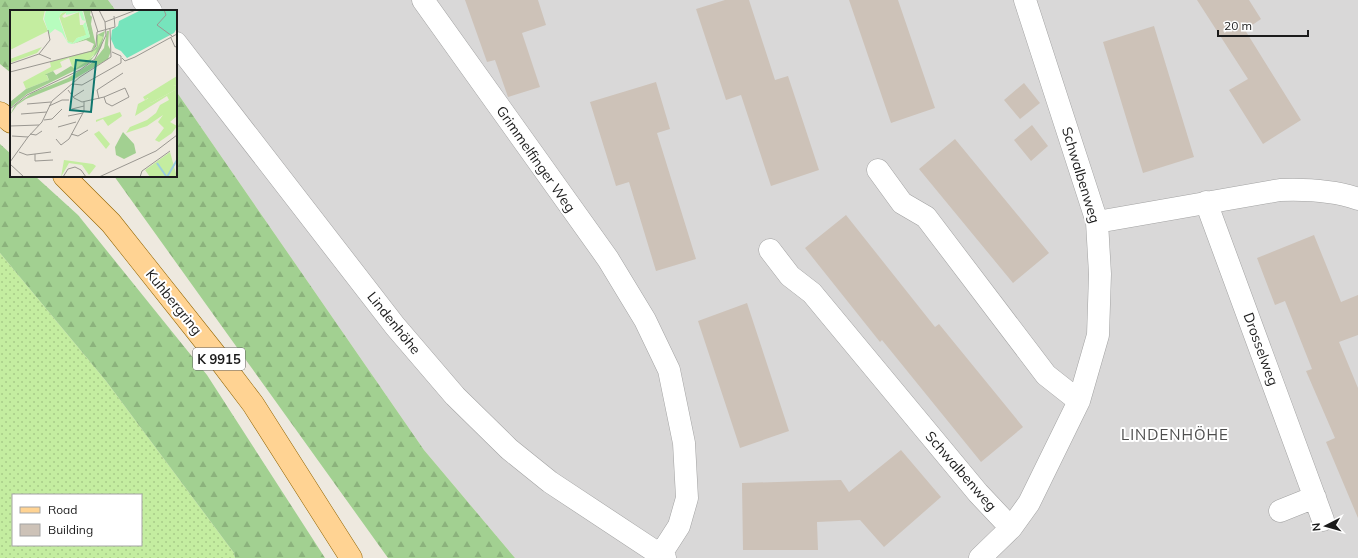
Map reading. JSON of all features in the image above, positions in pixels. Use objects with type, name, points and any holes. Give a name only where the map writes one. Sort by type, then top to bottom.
[{"type":"main road","points":[[0,113],[10,121]]},
{"type":"main road","name":"Kuhbergring","points":[[65,177],[111,223],[220,360],[253,404],[351,558]]},
{"type":"street","points":[[143,0],[150,10]]},
{"type":"street","name":"Grimmelfinger Weg","points":[[423,0],[608,259],[645,320]]},
{"type":"street","name":"Schwalbenweg","points":[[980,558],[1011,528],[1029,503],[1079,401],[1098,335],[1100,274],[1097,222],[1025,0]]},
{"type":"street","name":"Lindenhöhe","points":[[177,44],[395,326],[455,396],[508,449],[550,482],[663,556],[679,526],[687,498],[684,443],[669,370],[645,320]]},
{"type":"street","points":[[878,170],[902,203],[926,217],[1046,375],[1079,401]]},
{"type":"street","points":[[1097,222],[1280,190],[1309,189],[1347,195],[1358,199]]},
{"type":"street","name":"Drosselweg","points":[[1206,202],[1323,520]]},
{"type":"street","name":"Schwalbenweg","points":[[770,250],[790,276],[812,293],[978,493],[1011,528]]},
{"type":"street","points":[[1280,511],[1315,497]]},
{"type":"shaded area","points":[[108,0],[1358,0],[1358,558],[515,558],[424,450],[177,92],[177,10],[115,10]]},
{"type":"green space","points":[[0,0],[108,0],[115,10],[10,10],[10,72],[0,64]]},
{"type":"green space","points":[[177,92],[424,450],[515,558],[388,558],[115,177],[177,177]]},
{"type":"green space","points":[[0,144],[10,153],[10,177],[36,177],[78,215],[207,375],[325,558],[235,558],[234,553],[106,381],[0,253]]},
{"type":"green space","points":[[0,253],[106,381],[234,553],[235,558],[0,558]]},
{"type":"building","points":[[465,0],[538,0],[546,25],[522,33],[540,87],[508,97],[495,60],[487,62]]},
{"type":"building","points":[[725,0],[749,0],[775,80],[788,76],[819,170],[771,186],[741,95],[726,100],[696,9]]},
{"type":"building","points":[[849,0],[898,0],[935,108],[891,123]]},
{"type":"building","points":[[1197,0],[1249,0],[1261,19],[1245,30],[1301,120],[1263,144],[1229,90],[1248,79]]},
{"type":"building","points":[[1154,26],[1194,157],[1143,173],[1103,42]]},
{"type":"building","points":[[656,82],[670,129],[657,133],[696,259],[656,271],[629,182],[616,186],[590,102]]},
{"type":"building","points":[[1024,83],[1040,103],[1020,119],[1004,100]]},
{"type":"building","points":[[1032,125],[1048,146],[1031,161],[1014,140]]},
{"type":"building","points":[[955,139],[1049,253],[1013,283],[919,169]]},
{"type":"building","points":[[846,215],[935,327],[939,324],[1023,427],[981,462],[882,340],[880,342],[805,248]]},
{"type":"building","points":[[1314,235],[1341,302],[1358,295],[1358,335],[1339,342],[1358,388],[1358,518],[1326,442],[1335,438],[1306,371],[1312,369],[1285,301],[1275,305],[1257,258]]},
{"type":"building","points":[[747,303],[789,431],[740,448],[698,321]]},
{"type":"building","points":[[901,450],[941,497],[884,547],[860,520],[817,522],[818,550],[743,550],[742,483],[841,480],[849,492]]},
{"type":"district","name":"LINDENHÖHE","points":[[1175,434]]}]
